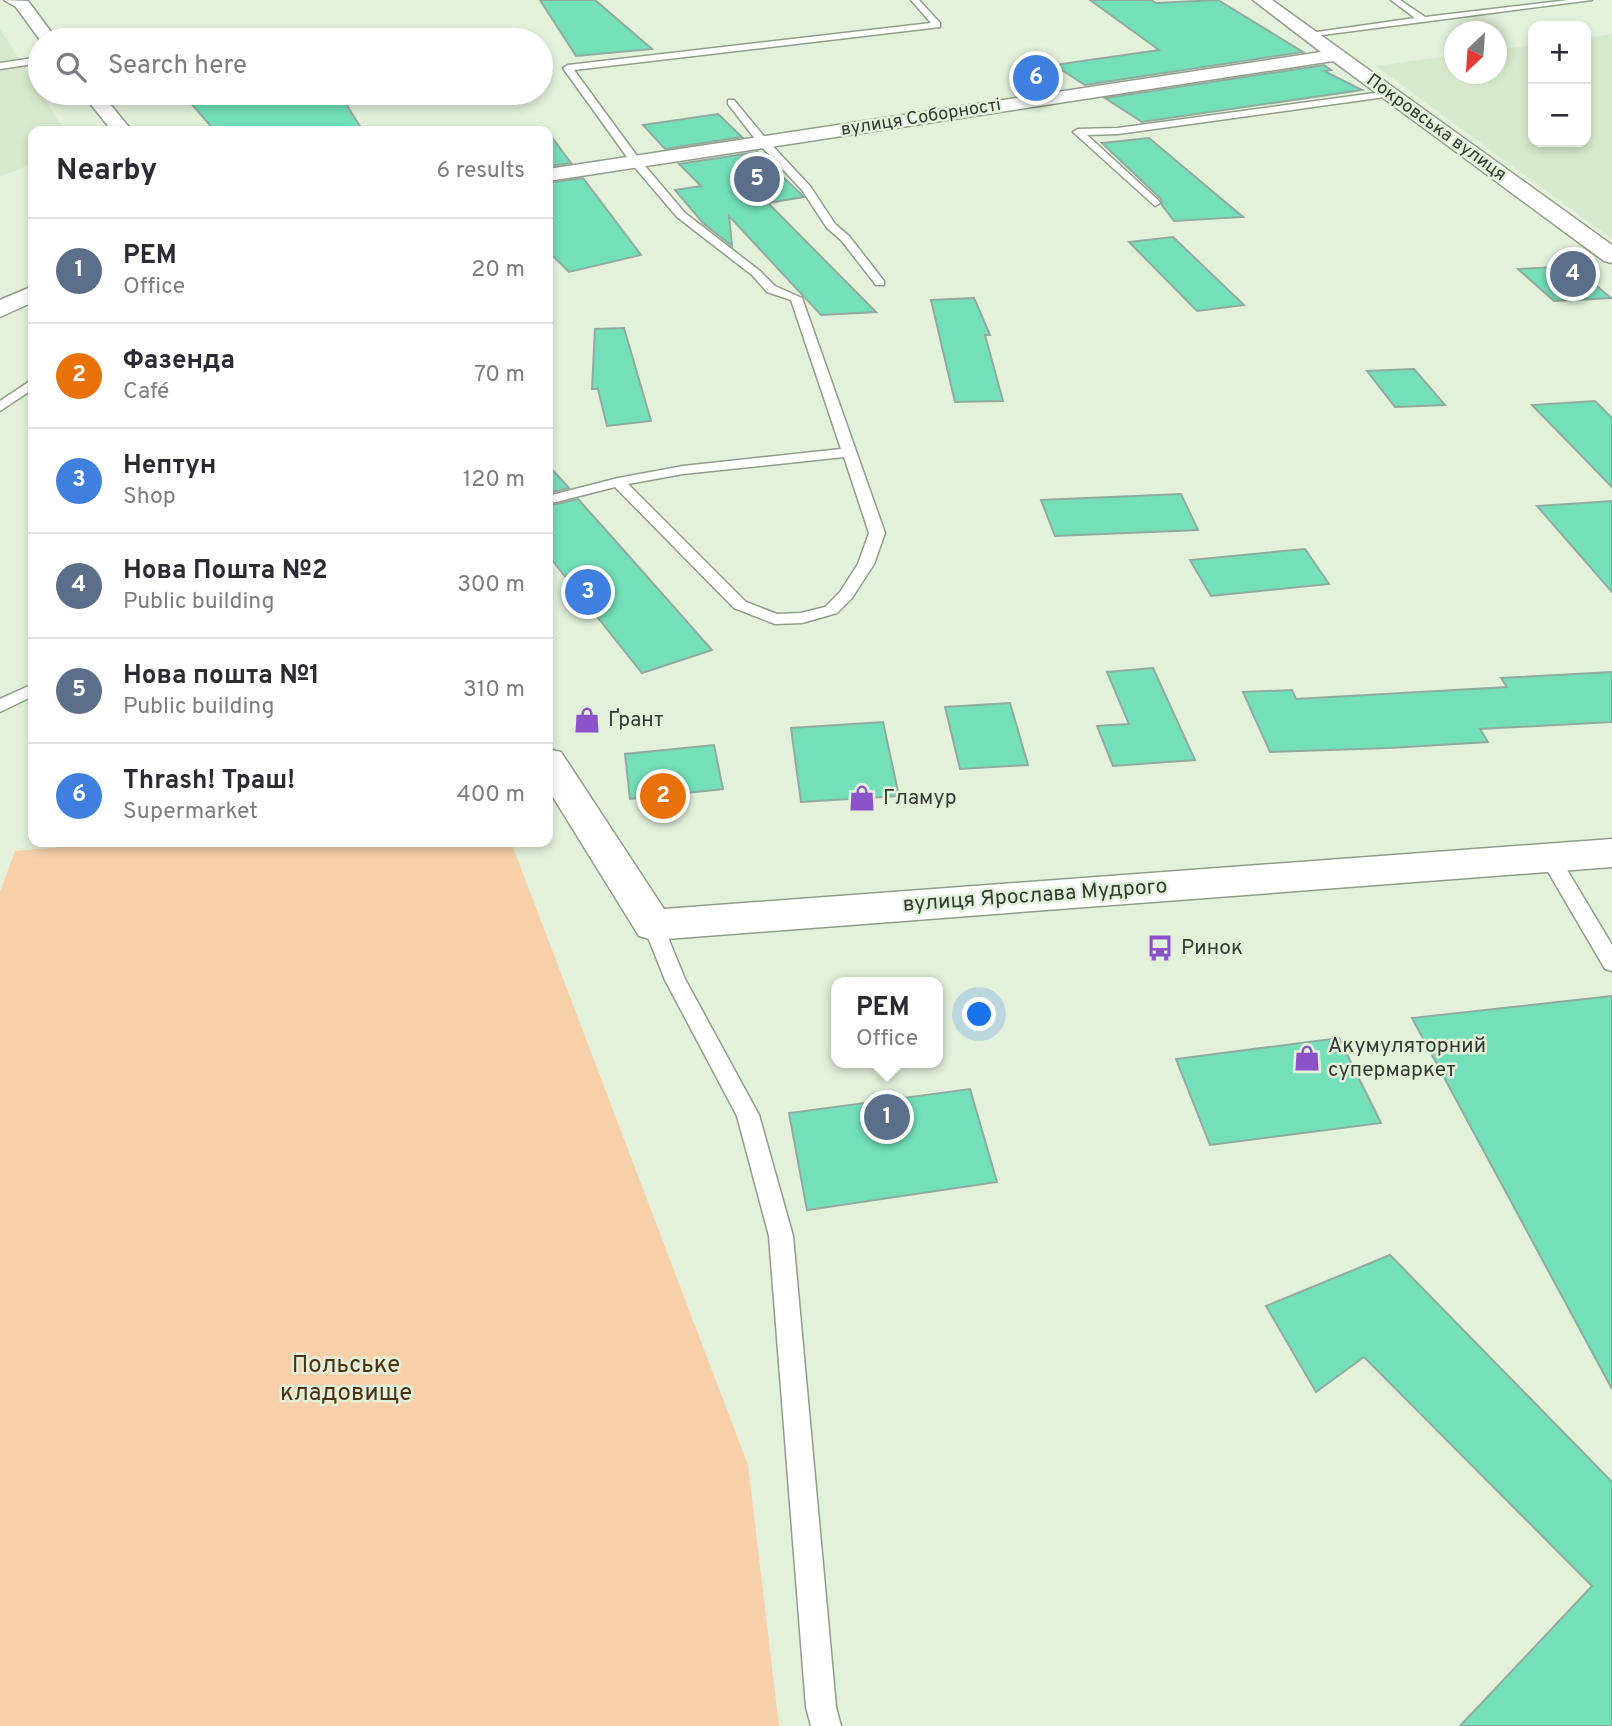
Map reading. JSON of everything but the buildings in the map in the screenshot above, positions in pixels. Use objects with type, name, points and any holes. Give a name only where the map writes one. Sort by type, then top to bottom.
[{"type":"main road","points":[[12,0],[22,4],[40,28]]},
{"type":"main road","name":"Покровська вулиця","points":[[1261,0],[1612,256]]},
{"type":"main road","name":"вулиця Соборності","points":[[553,174],[1335,55]]},
{"type":"main road","points":[[101,105],[118,126]]},
{"type":"main road","points":[[0,310],[28,296]]},
{"type":"main road","points":[[553,769],[653,925]]},
{"type":"main road","name":"вулиця Ярослава Мудрого","points":[[653,925],[1612,853]]},
{"type":"lane","points":[[618,482],[740,605],[775,619],[802,618],[831,610],[846,595],[866,564],[877,533],[796,298],[771,289],[756,273],[681,215],[636,162],[568,68],[937,25],[915,0]]},
{"type":"lane","points":[[1395,0],[1423,20]]},
{"type":"lane","points":[[1307,34],[1588,0]]},
{"type":"lane","points":[[0,66],[28,62]]},
{"type":"lane","points":[[1155,203],[1078,132],[1118,131],[1389,93]]},
{"type":"lane","points":[[731,102],[763,142],[806,188],[831,226],[845,238],[880,283]]},
{"type":"lane","points":[[0,407],[28,387]]},
{"type":"lane","points":[[553,499],[618,482],[683,470],[848,452]]},
{"type":"lane","points":[[0,706],[28,692]]},
{"type":"lane","points":[[1550,858],[1612,963]]},
{"type":"lane","points":[[653,925],[674,980],[748,1115],[781,1236],[821,1707],[826,1726]]},
{"type":"shaded area","points":[[0,29],[28,73],[28,105],[48,105],[62,126],[28,126],[28,165],[0,177]]},
{"type":"shaded area","points":[[1612,34],[1612,239],[1376,66],[1444,56],[1444,84],[1507,84],[1507,49],[1528,46],[1528,147],[1591,147],[1591,37]]},
{"type":"green space","name":"Польське кладовище","points":[[62,847],[513,847],[748,1465],[779,1726],[0,1726],[0,892],[15,851]]},
{"type":"place","name":"Thrash! Траш!","points":[[1036,78]]},
{"type":"place","name":"Нова пошта №1","points":[[757,179]]},
{"type":"place","name":"Нова Пошта №2","points":[[1573,274]]},
{"type":"place","name":"Нептун","points":[[588,592]]},
{"type":"place","name":"Ґрант","points":[[587,720]]},
{"type":"place","name":"Фазенда","points":[[663,796]]},
{"type":"place","name":"Гламур","points":[[862,798]]},
{"type":"place","name":"Ринок","points":[[1160,948]]},
{"type":"place","name":"Акумуляторний супермаркет","points":[[1307,1058]]},
{"type":"place","name":"РЕМ","points":[[887,1117]]}]
